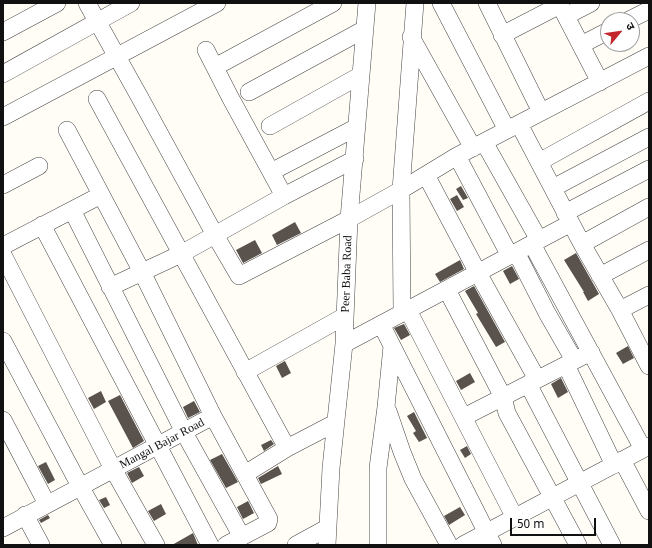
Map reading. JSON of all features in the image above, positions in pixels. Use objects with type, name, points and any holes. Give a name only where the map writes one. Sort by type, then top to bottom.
[{"type":"street","points":[[3,32],[58,3]]},
{"type":"street","points":[[87,3],[239,276],[242,276],[349,220],[458,156],[649,56]]},
{"type":"street","points":[[3,74],[131,3]]},
{"type":"street","points":[[3,117],[217,3]]},
{"type":"street","points":[[215,67],[333,3]]},
{"type":"street","name":"Peer Baba Road","points":[[327,545],[327,528],[344,344],[349,220],[367,3]]},
{"type":"street","points":[[415,3],[411,37],[401,190],[405,312],[464,417],[515,518]]},
{"type":"street","points":[[441,3],[513,127],[539,162],[582,244],[620,310],[643,342],[649,366]]},
{"type":"street","points":[[487,3],[541,112]]},
{"type":"street","points":[[502,35],[562,8],[591,3]]},
{"type":"street","points":[[562,8],[600,82]]},
{"type":"street","points":[[640,14],[649,10]]},
{"type":"street","points":[[249,92],[365,30]]},
{"type":"street","points":[[581,45],[600,35]]},
{"type":"street","points":[[411,37],[479,145],[536,242],[591,352],[646,447],[515,518],[490,539],[467,544]]},
{"type":"street","points":[[206,50],[284,196]]},
{"type":"street","points":[[270,126],[361,76]]},
{"type":"street","points":[[97,99],[180,254],[287,448]]},
{"type":"street","points":[[539,162],[649,101]]},
{"type":"street","points":[[271,172],[357,127]]},
{"type":"street","points":[[67,130],[142,272],[213,416]]},
{"type":"street","points":[[553,188],[649,137]]},
{"type":"street","points":[[458,156],[547,313],[618,462],[649,511]]},
{"type":"street","points":[[110,287],[180,254],[284,196],[355,159]]},
{"type":"street","points":[[3,185],[39,166]]},
{"type":"street","points":[[344,344],[536,242],[568,218],[649,168]]},
{"type":"street","points":[[426,175],[533,382],[580,483],[612,545]]},
{"type":"street","points":[[3,246],[101,195]]},
{"type":"street","points":[[582,244],[649,208]]},
{"type":"street","points":[[72,210],[184,432],[242,537],[226,545]]},
{"type":"street","points":[[42,225],[210,545]]},
{"type":"street","points":[[600,276],[649,250]]},
{"type":"street","points":[[3,256],[114,469],[156,545]]},
{"type":"street","points":[[447,290],[503,397],[507,413],[578,545]]},
{"type":"street","points":[[620,310],[649,295]]},
{"type":"street","points":[[245,372],[345,316]]},
{"type":"street","points":[[381,324],[490,539]]},
{"type":"street","points":[[3,341],[113,545]]},
{"type":"street","points":[[378,545],[378,468],[392,346]]},
{"type":"street","points":[[464,417],[591,352]]},
{"type":"street","points":[[386,406],[413,479],[449,545]]},
{"type":"street","name":"Mangal Bajar Road","points":[[3,528],[213,416],[269,518],[269,521],[242,537]]},
{"type":"street","points":[[3,420],[47,504]]},
{"type":"street","points":[[245,474],[287,448],[336,423]]},
{"type":"street","points":[[25,515],[41,545]]},
{"type":"street","points":[[296,545],[327,528]]},
{"type":"building","points":[[461,186],[468,198],[463,200],[456,189]]},
{"type":"building","points":[[457,195],[464,207],[457,211],[450,199]]},
{"type":"building","points":[[295,222],[301,233],[277,245],[272,235]]},
{"type":"building","points":[[255,240],[262,253],[243,263],[236,250]]},
{"type":"building","points":[[576,253],[599,294],[588,301],[564,260]]},
{"type":"building","points":[[460,260],[464,269],[440,282],[435,274]]},
{"type":"building","points":[[512,266],[519,279],[510,284],[503,271]]},
{"type":"building","points":[[474,286],[505,342],[496,347],[476,314],[478,313],[465,291]]},
{"type":"building","points":[[404,324],[410,335],[401,340],[394,328]]},
{"type":"building","points":[[628,346],[634,358],[623,364],[616,353]]},
{"type":"building","points":[[285,361],[291,373],[282,378],[276,366]]},
{"type":"building","points":[[470,373],[475,382],[461,390],[456,381]]},
{"type":"building","points":[[561,378],[568,392],[558,398],[551,384]]},
{"type":"building","points":[[101,391],[106,402],[94,409],[88,398]]},
{"type":"building","points":[[120,395],[144,441],[133,448],[108,401]]},
{"type":"building","points":[[194,401],[200,412],[188,418],[183,407]]},
{"type":"building","points":[[414,412],[427,438],[419,442],[413,433],[416,431],[407,416]]},
{"type":"building","points":[[271,440],[274,444],[264,451],[261,445]]},
{"type":"building","points":[[467,446],[471,454],[465,458],[460,450]]},
{"type":"building","points":[[222,454],[238,482],[226,488],[210,460]]},
{"type":"building","points":[[46,462],[55,480],[48,484],[38,466]]},
{"type":"building","points":[[278,466],[282,474],[261,484],[258,478]]},
{"type":"building","points":[[139,467],[144,476],[132,483],[127,473]]},
{"type":"building","points":[[106,497],[110,505],[104,508],[99,500]]},
{"type":"building","points":[[248,501],[254,513],[243,519],[237,507]]},
{"type":"building","points":[[161,504],[166,514],[154,521],[148,511]]},
{"type":"building","points":[[460,507],[465,515],[449,525],[444,516]]},
{"type":"building","points":[[48,515],[50,518],[41,523],[39,520]]},
{"type":"building","points":[[193,533],[198,545],[172,545]]}]
